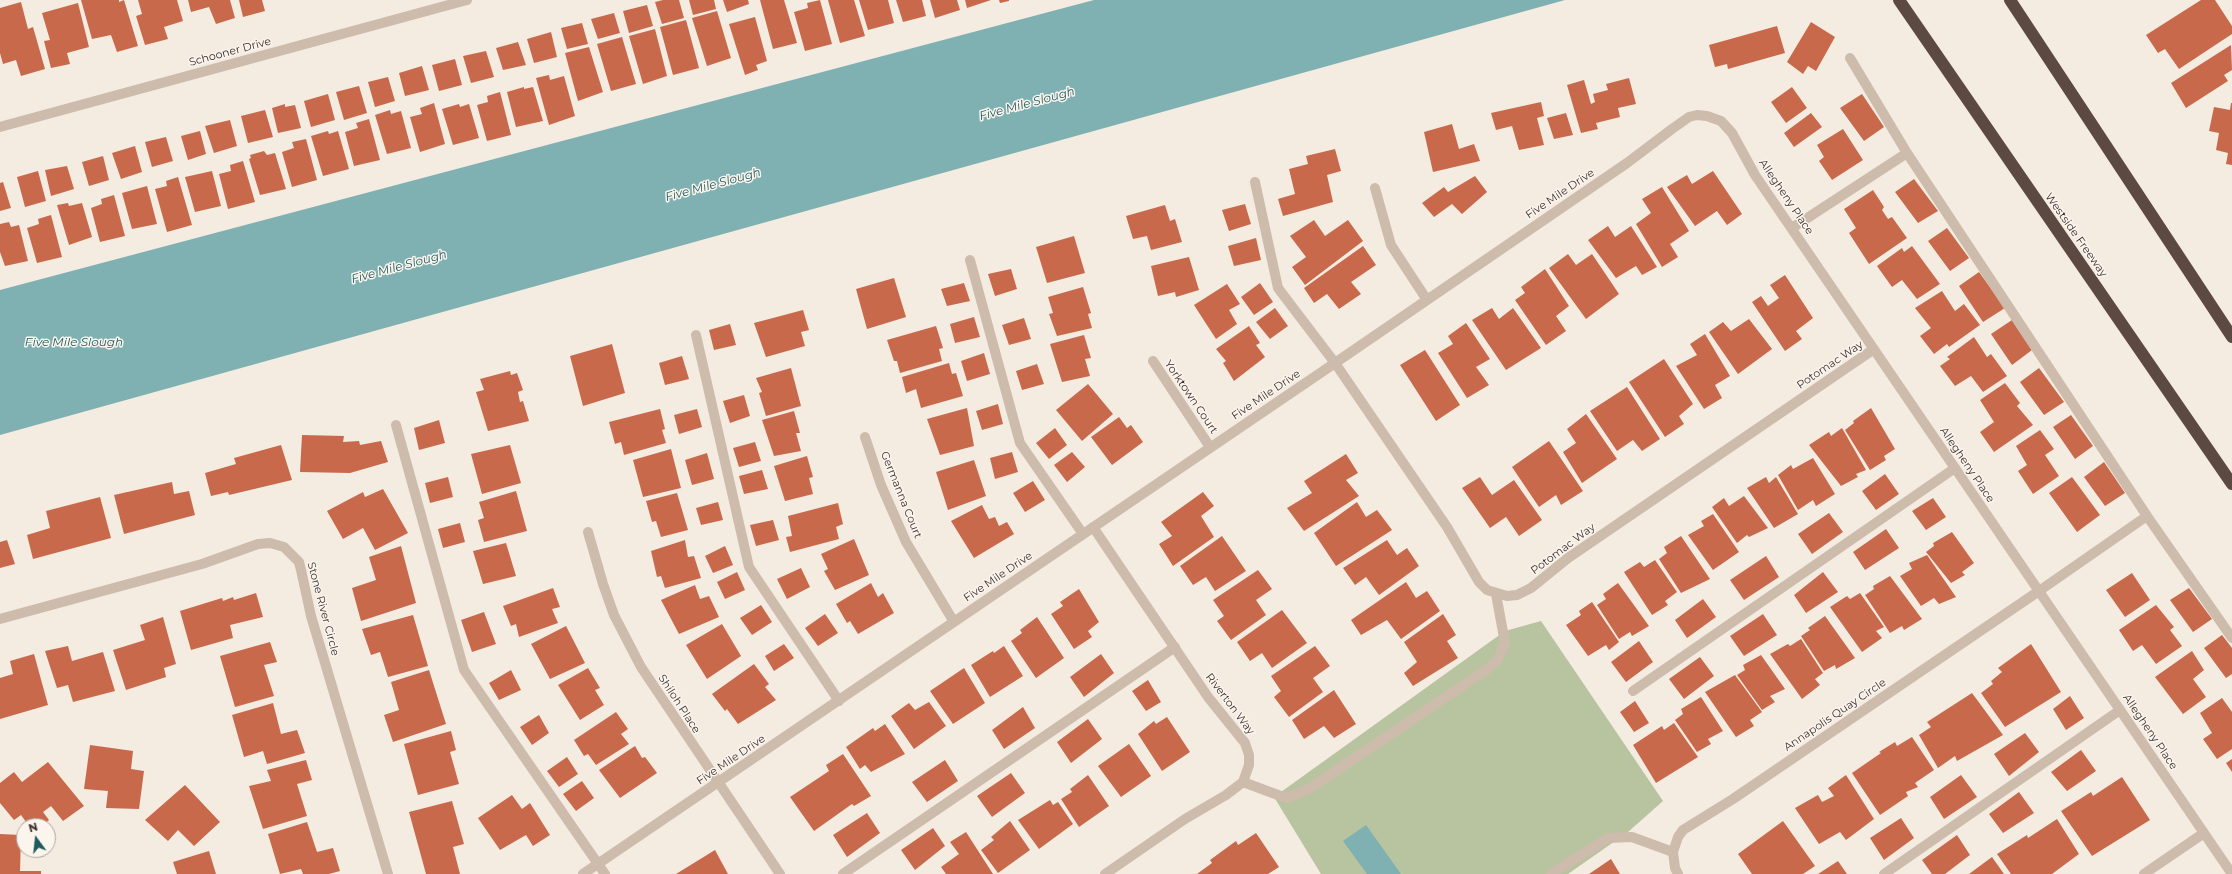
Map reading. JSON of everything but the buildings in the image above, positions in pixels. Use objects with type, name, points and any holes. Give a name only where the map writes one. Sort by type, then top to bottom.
[{"type":"highway","name":"Westside Freeway","points":[[1899,0],[2232,484]]},
{"type":"highway","points":[[2010,0],[2232,337]]},
{"type":"street","name":"Schooner Drive","points":[[0,127],[467,0]]},
{"type":"street","points":[[1850,58],[1907,153],[2147,516],[2232,638]]},
{"type":"street","name":"Allegheny Place","points":[[1707,116],[1721,121],[1732,133],[1755,175],[2232,874]]},
{"type":"street","name":"Five Mile Drive","points":[[583,874],[1335,363],[1626,163],[1689,117],[1707,116]]},
{"type":"street","points":[[1792,228],[1907,153]]},
{"type":"street","points":[[1105,874],[1185,819],[1226,795],[1243,782],[1286,798],[1309,789],[1486,670],[1498,660],[1504,643],[1496,594],[1488,590],[1479,582],[1447,528],[1335,363],[1278,288],[1255,182]]},
{"type":"street","points":[[1375,188],[1391,245],[1427,300]]},
{"type":"street","points":[[970,260],[1020,443],[1082,534]]},
{"type":"street","points":[[696,335],[749,567],[839,701]]},
{"type":"street","name":"Potomac Way","points":[[1496,594],[1517,595],[1531,588],[1568,558],[1874,349]]},
{"type":"street","name":"Yorktown Court","points":[[1153,361],[1210,447]]},
{"type":"street","points":[[396,425],[464,670],[605,874]]},
{"type":"street","name":"Germanna Court","points":[[865,437],[882,484],[906,542],[954,622]]},
{"type":"street","points":[[1633,691],[1955,468]]},
{"type":"street","name":"Annapolis Quay Circle","points":[[1673,852],[1682,830],[1695,820],[1733,799],[2147,516]]},
{"type":"street","name":"Riverton Way","points":[[1093,527],[1208,697],[1245,743],[1249,755],[1249,766],[1243,782]]},
{"type":"street","name":"Shiloh Place","points":[[588,532],[603,584],[614,615],[641,667],[780,874]]},
{"type":"street","name":"Stone River Circle","points":[[0,619],[202,564],[258,544],[270,543],[284,547],[298,562],[301,570],[311,616],[388,874]]},
{"type":"street","points":[[843,874],[1175,648]]},
{"type":"street","points":[[1884,874],[2120,710]]},
{"type":"street","points":[[2144,874],[2204,833]]},
{"type":"street","points":[[1551,874],[1608,838],[1632,837],[1673,852],[1675,868],[1678,874]]},
{"type":"green space","points":[[1541,621],[1663,801],[1628,832],[1568,874],[1321,874],[1274,797],[1505,631]]},
{"type":"water","name":"Five Mile Slough","points":[[1094,0],[1565,0],[0,435],[0,290]]},
{"type":"water","points":[[1366,825],[1401,874],[1367,874],[1343,841]]}]
